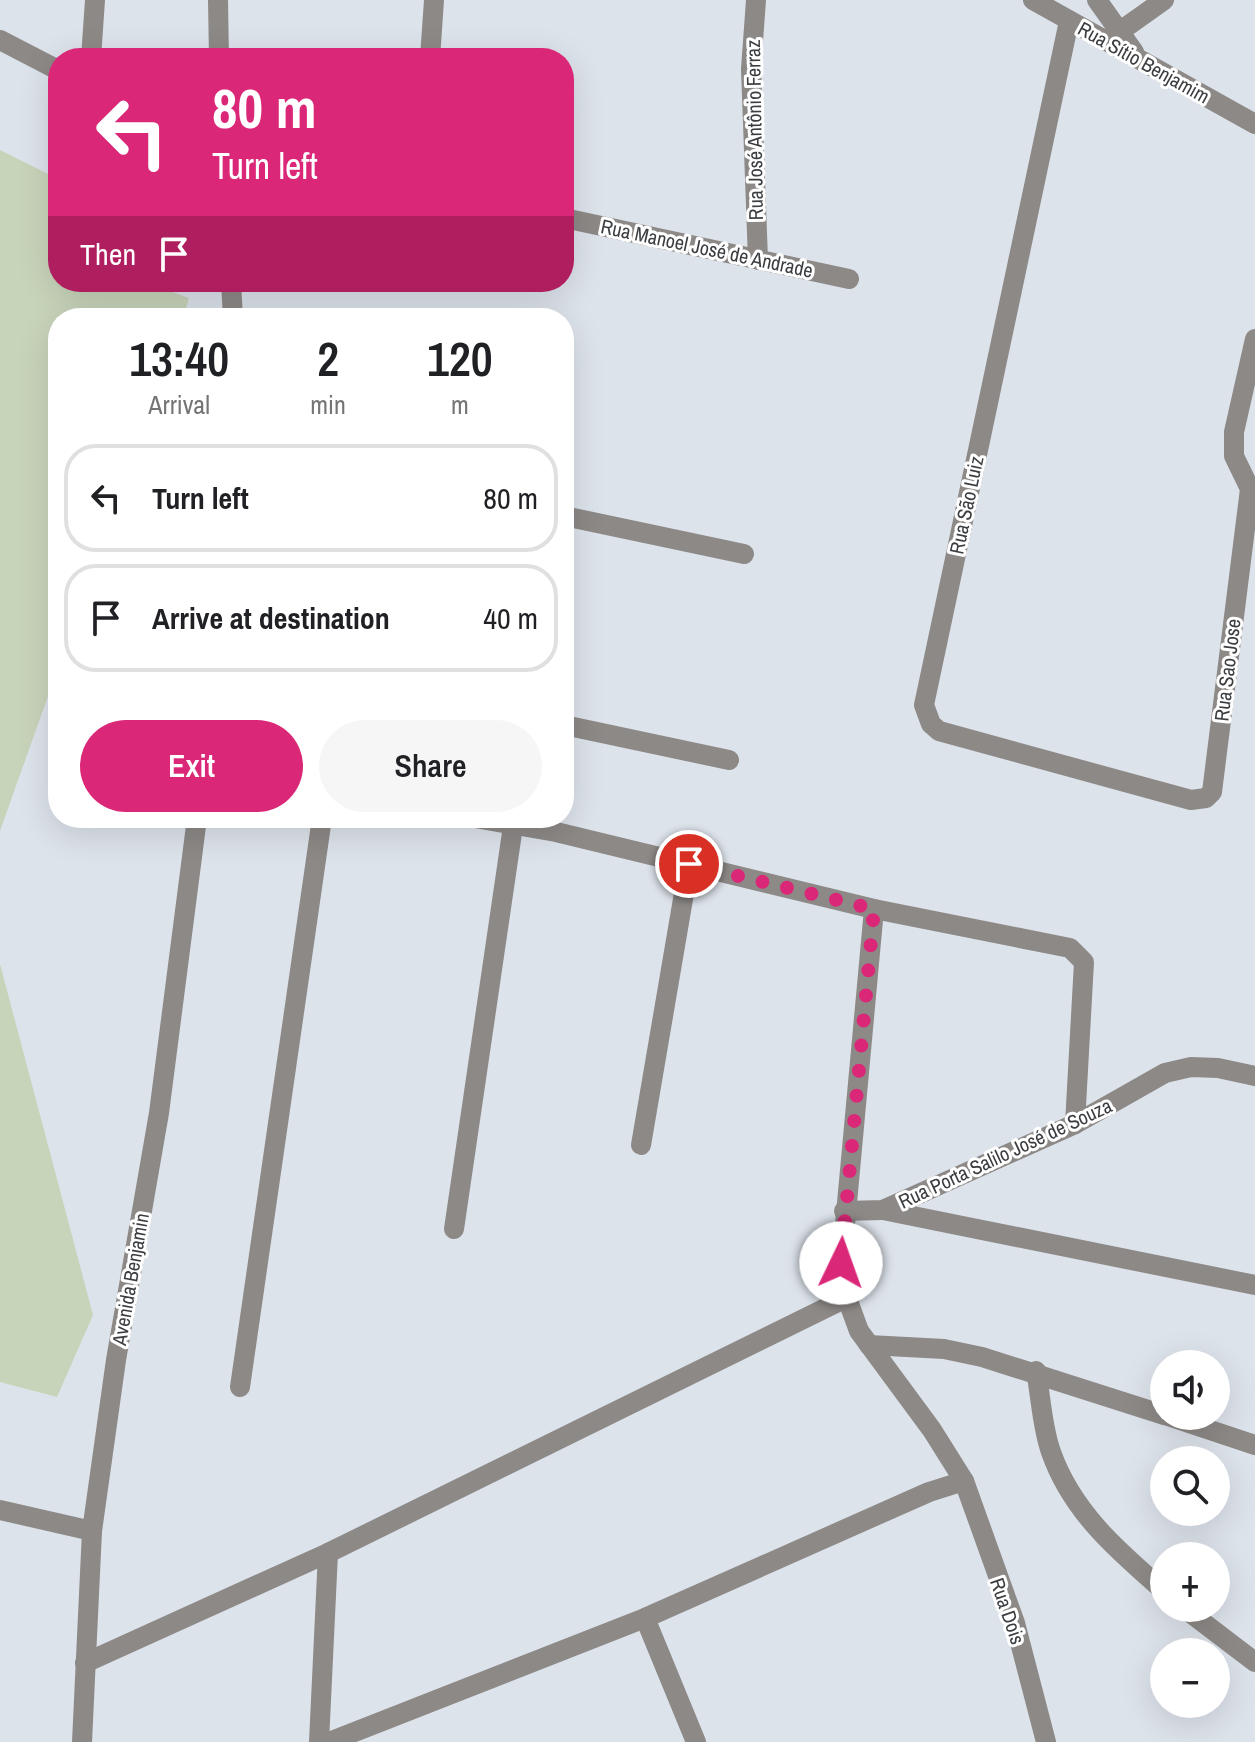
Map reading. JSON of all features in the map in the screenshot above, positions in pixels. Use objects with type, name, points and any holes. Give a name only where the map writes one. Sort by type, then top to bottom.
[{"type":"street","points":[[92,48],[95,0]]},
{"type":"street","points":[[218,0],[219,48]]},
{"type":"street","points":[[431,48],[434,0]]},
{"type":"street","name":"Rua José Antônio Ferraz","points":[[756,0],[751,69],[758,260]]},
{"type":"street","name":"Rua Sítio Benjamim","points":[[1033,0],[1255,124]]},
{"type":"street","points":[[1097,0],[1138,59]]},
{"type":"street","points":[[1119,32],[1164,0]]},
{"type":"street","name":"Rua São Luiz","points":[[1069,21],[924,705],[931,724],[939,731],[1191,800]]},
{"type":"street","points":[[0,40],[48,65]]},
{"type":"street","name":"Rua Manoel José de Andrade","points":[[574,220],[849,279]]},
{"type":"street","name":"Rua Sao Jose","points":[[1191,800],[1206,798],[1212,792],[1252,490],[1234,456],[1234,432],[1255,339]]},
{"type":"street","points":[[574,518],[744,554]]},
{"type":"street","points":[[574,727],[729,760]]},
{"type":"street","name":"Avenida Benjamin","points":[[82,1742],[92,1531],[116,1360],[159,1113],[196,828]]},
{"type":"street","points":[[240,1387],[321,828]]},
{"type":"street","points":[[454,1229],[513,828]]},
{"type":"street","points":[[527,828],[556,832],[874,909],[1070,948],[1084,962],[1075,1124]]},
{"type":"street","points":[[641,1145],[689,864]]},
{"type":"street","points":[[85,1663],[328,1553],[844,1299],[840,1279],[844,1211],[874,909]]},
{"type":"street","name":"Rua Porta Salilo José de Souza","points":[[844,1211],[883,1210],[1075,1124],[1165,1073],[1191,1067],[1218,1068],[1255,1076]]},
{"type":"street","points":[[883,1210],[1255,1285]]},
{"type":"street","name":"Rua Dois","points":[[844,1299],[869,1345],[932,1430],[964,1481],[1015,1623],[1046,1742]]},
{"type":"street","points":[[869,1345],[944,1349],[1036,1371],[1150,1410]]},
{"type":"street","points":[[1036,1371],[1051,1451],[1071,1493],[1102,1538],[1150,1579]]},
{"type":"street","points":[[1210,1430],[1255,1445]]},
{"type":"street","points":[[329,1742],[645,1618],[929,1492],[964,1481]]},
{"type":"street","points":[[0,1510],[92,1531]]},
{"type":"street","points":[[319,1742],[328,1553]]},
{"type":"street","points":[[645,1618],[696,1742]]},
{"type":"street","points":[[1202,1622],[1255,1662]]},
{"type":"green space","points":[[0,150],[48,174],[48,292],[172,292],[189,298],[186,308],[48,308],[48,696],[0,831]]},
{"type":"green space","points":[[0,964],[93,1315],[57,1397],[0,1382]]},
{"type":"route","points":[[689,864],[874,909],[841,1263]]}]
